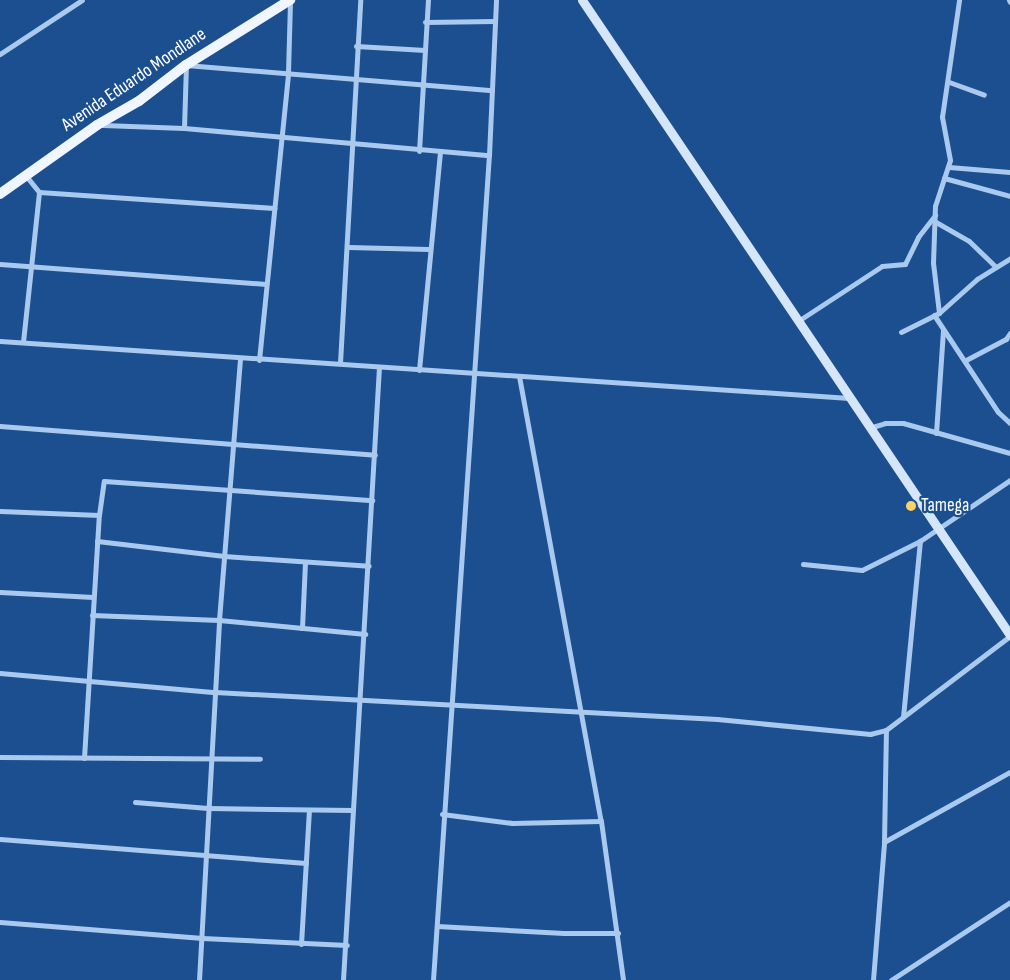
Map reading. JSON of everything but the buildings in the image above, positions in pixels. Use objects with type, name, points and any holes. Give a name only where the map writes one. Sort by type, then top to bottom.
[{"type":"main road","name":"Avenida Eduardo Mondlane","points":[[0,194],[97,125],[139,101],[186,65],[290,0]]},
{"type":"main road","points":[[582,0],[1010,636]]},
{"type":"street","points":[[0,54],[82,0]]},
{"type":"street","points":[[259,360],[279,137],[288,73],[290,0]]},
{"type":"street","points":[[340,363],[348,247],[354,81],[360,0]]},
{"type":"street","points":[[419,151],[425,22],[428,0]]},
{"type":"street","points":[[433,980],[442,814],[452,707],[472,374],[489,155],[496,0]]},
{"type":"street","points":[[959,0],[949,82],[942,117],[949,151],[949,167],[944,178],[935,218],[933,263],[937,314],[942,329],[966,360],[998,412],[1010,423]]},
{"type":"street","points":[[425,22],[495,21]]},
{"type":"street","points":[[356,46],[425,50]]},
{"type":"street","points":[[184,128],[186,65],[288,73],[354,81],[492,90]]},
{"type":"street","points":[[949,82],[984,95]]},
{"type":"street","points":[[97,125],[184,128],[440,153],[489,155]]},
{"type":"street","points":[[419,370],[428,249],[440,153]]},
{"type":"street","points":[[949,167],[1010,172]]},
{"type":"street","points":[[23,342],[39,192],[26,176]]},
{"type":"street","points":[[944,178],[1010,196]]},
{"type":"street","points":[[39,192],[274,208]]},
{"type":"street","points":[[798,321],[882,266],[905,264],[918,237],[935,218]]},
{"type":"street","points":[[935,218],[969,241],[996,267]]},
{"type":"street","points":[[348,247],[428,249]]},
{"type":"street","points":[[901,332],[937,314],[971,284],[1010,258]]},
{"type":"street","points":[[0,264],[266,284]]},
{"type":"street","points":[[936,434],[942,329]]},
{"type":"street","points":[[966,360],[1006,338],[1010,333]]},
{"type":"street","points":[[0,341],[240,359],[340,363],[379,368],[849,398]]},
{"type":"street","points":[[199,980],[219,620],[240,359]]},
{"type":"street","points":[[343,980],[347,945],[379,368]]},
{"type":"street","points":[[519,376],[579,713],[601,821],[618,932],[623,980]]},
{"type":"street","points":[[869,428],[894,422],[1010,453]]},
{"type":"street","points":[[0,426],[375,455]]},
{"type":"street","points":[[84,758],[87,680],[102,485],[109,480],[228,491],[372,500]]},
{"type":"street","points":[[803,564],[862,570],[920,541],[936,528],[1010,480]]},
{"type":"street","points":[[0,511],[99,515]]},
{"type":"street","points":[[97,541],[224,556],[369,566]]},
{"type":"street","points":[[903,717],[920,541]]},
{"type":"street","points":[[302,628],[305,562]]},
{"type":"street","points":[[0,592],[93,597]]},
{"type":"street","points":[[92,615],[219,620],[365,634]]},
{"type":"street","points":[[0,673],[215,692],[361,699],[452,707],[717,719],[870,734],[886,730],[1010,636]]},
{"type":"street","points":[[873,980],[884,842],[886,730]]},
{"type":"street","points":[[0,757],[260,759]]},
{"type":"street","points":[[884,842],[1010,772]]},
{"type":"street","points":[[135,802],[208,808],[353,810]]},
{"type":"street","points":[[300,944],[309,810]]},
{"type":"street","points":[[442,814],[512,822],[601,821]]},
{"type":"street","points":[[0,839],[306,863]]},
{"type":"street","points":[[892,980],[1010,902]]},
{"type":"street","points":[[0,922],[202,938],[347,945]]},
{"type":"street","points":[[437,926],[564,934],[618,932]]},
{"type":"place","name":"Tamega","points":[[911,506]]}]
